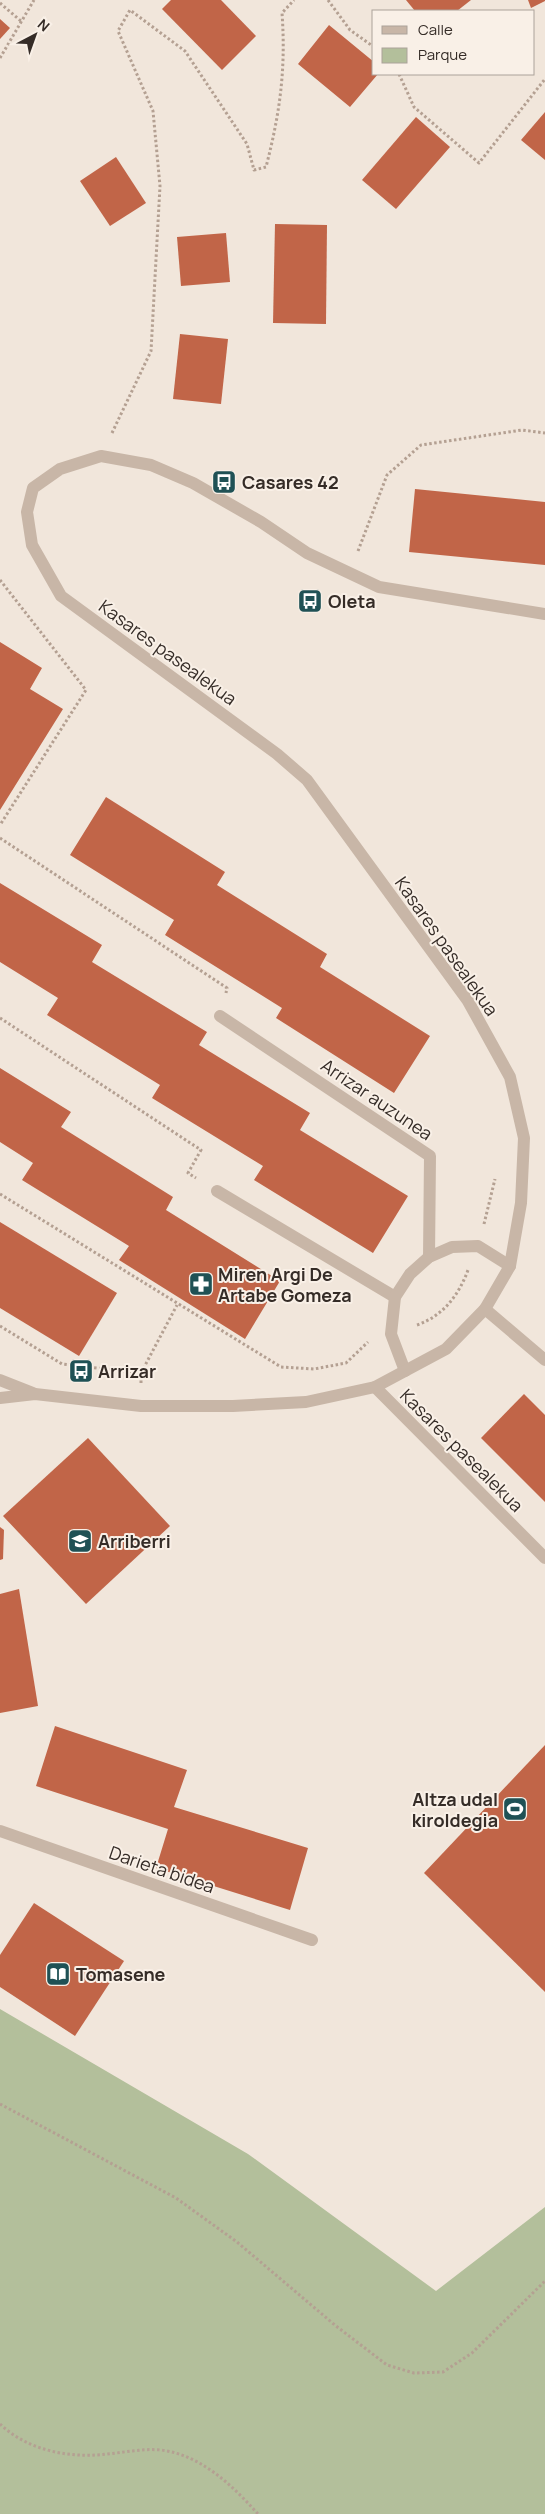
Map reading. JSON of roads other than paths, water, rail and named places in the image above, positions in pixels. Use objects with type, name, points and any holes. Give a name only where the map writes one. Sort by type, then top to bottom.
[{"type":"street","name":"Kasares pasealekua","points":[[0,1398],[35,1394],[141,1406],[233,1406],[306,1402],[375,1387],[446,1348],[485,1308],[510,1266],[521,1202],[524,1138],[510,1077],[468,1001],[307,780],[277,754],[61,596],[32,546],[27,512],[33,488],[60,468],[101,456],[150,465],[193,483],[261,522],[307,553],[379,587],[545,614]]},
{"type":"street","name":"Arrizar auzunea","points":[[220,1016],[430,1156],[429,1257]]},
{"type":"street","points":[[218,1191],[395,1297]]},
{"type":"street","points":[[405,1372],[391,1334],[395,1297],[410,1274],[429,1257],[452,1247],[478,1246],[510,1266]]},
{"type":"street","points":[[485,1308],[545,1360]]},
{"type":"street","name":"Kasares pasealekua","points":[[0,1380],[35,1394]]},
{"type":"street","name":"Kasares pasealekua","points":[[375,1387],[545,1558]]},
{"type":"street","name":"Darieta bidea","points":[[0,1831],[312,1940]]},
{"type":"place","name":"Casares 42","points":[[224,482]]},
{"type":"place","name":"Oleta","points":[[310,601]]},
{"type":"place","name":"Miren Argi De Artabe Gomeza","points":[[201,1284]]},
{"type":"place","name":"Arrizar","points":[[81,1371]]},
{"type":"place","name":"Arriberri","points":[[80,1541]]},
{"type":"place","name":"Altza udal kiroldegia","points":[[515,1809]]},
{"type":"place","name":"Tomasene","points":[[58,1974]]}]
